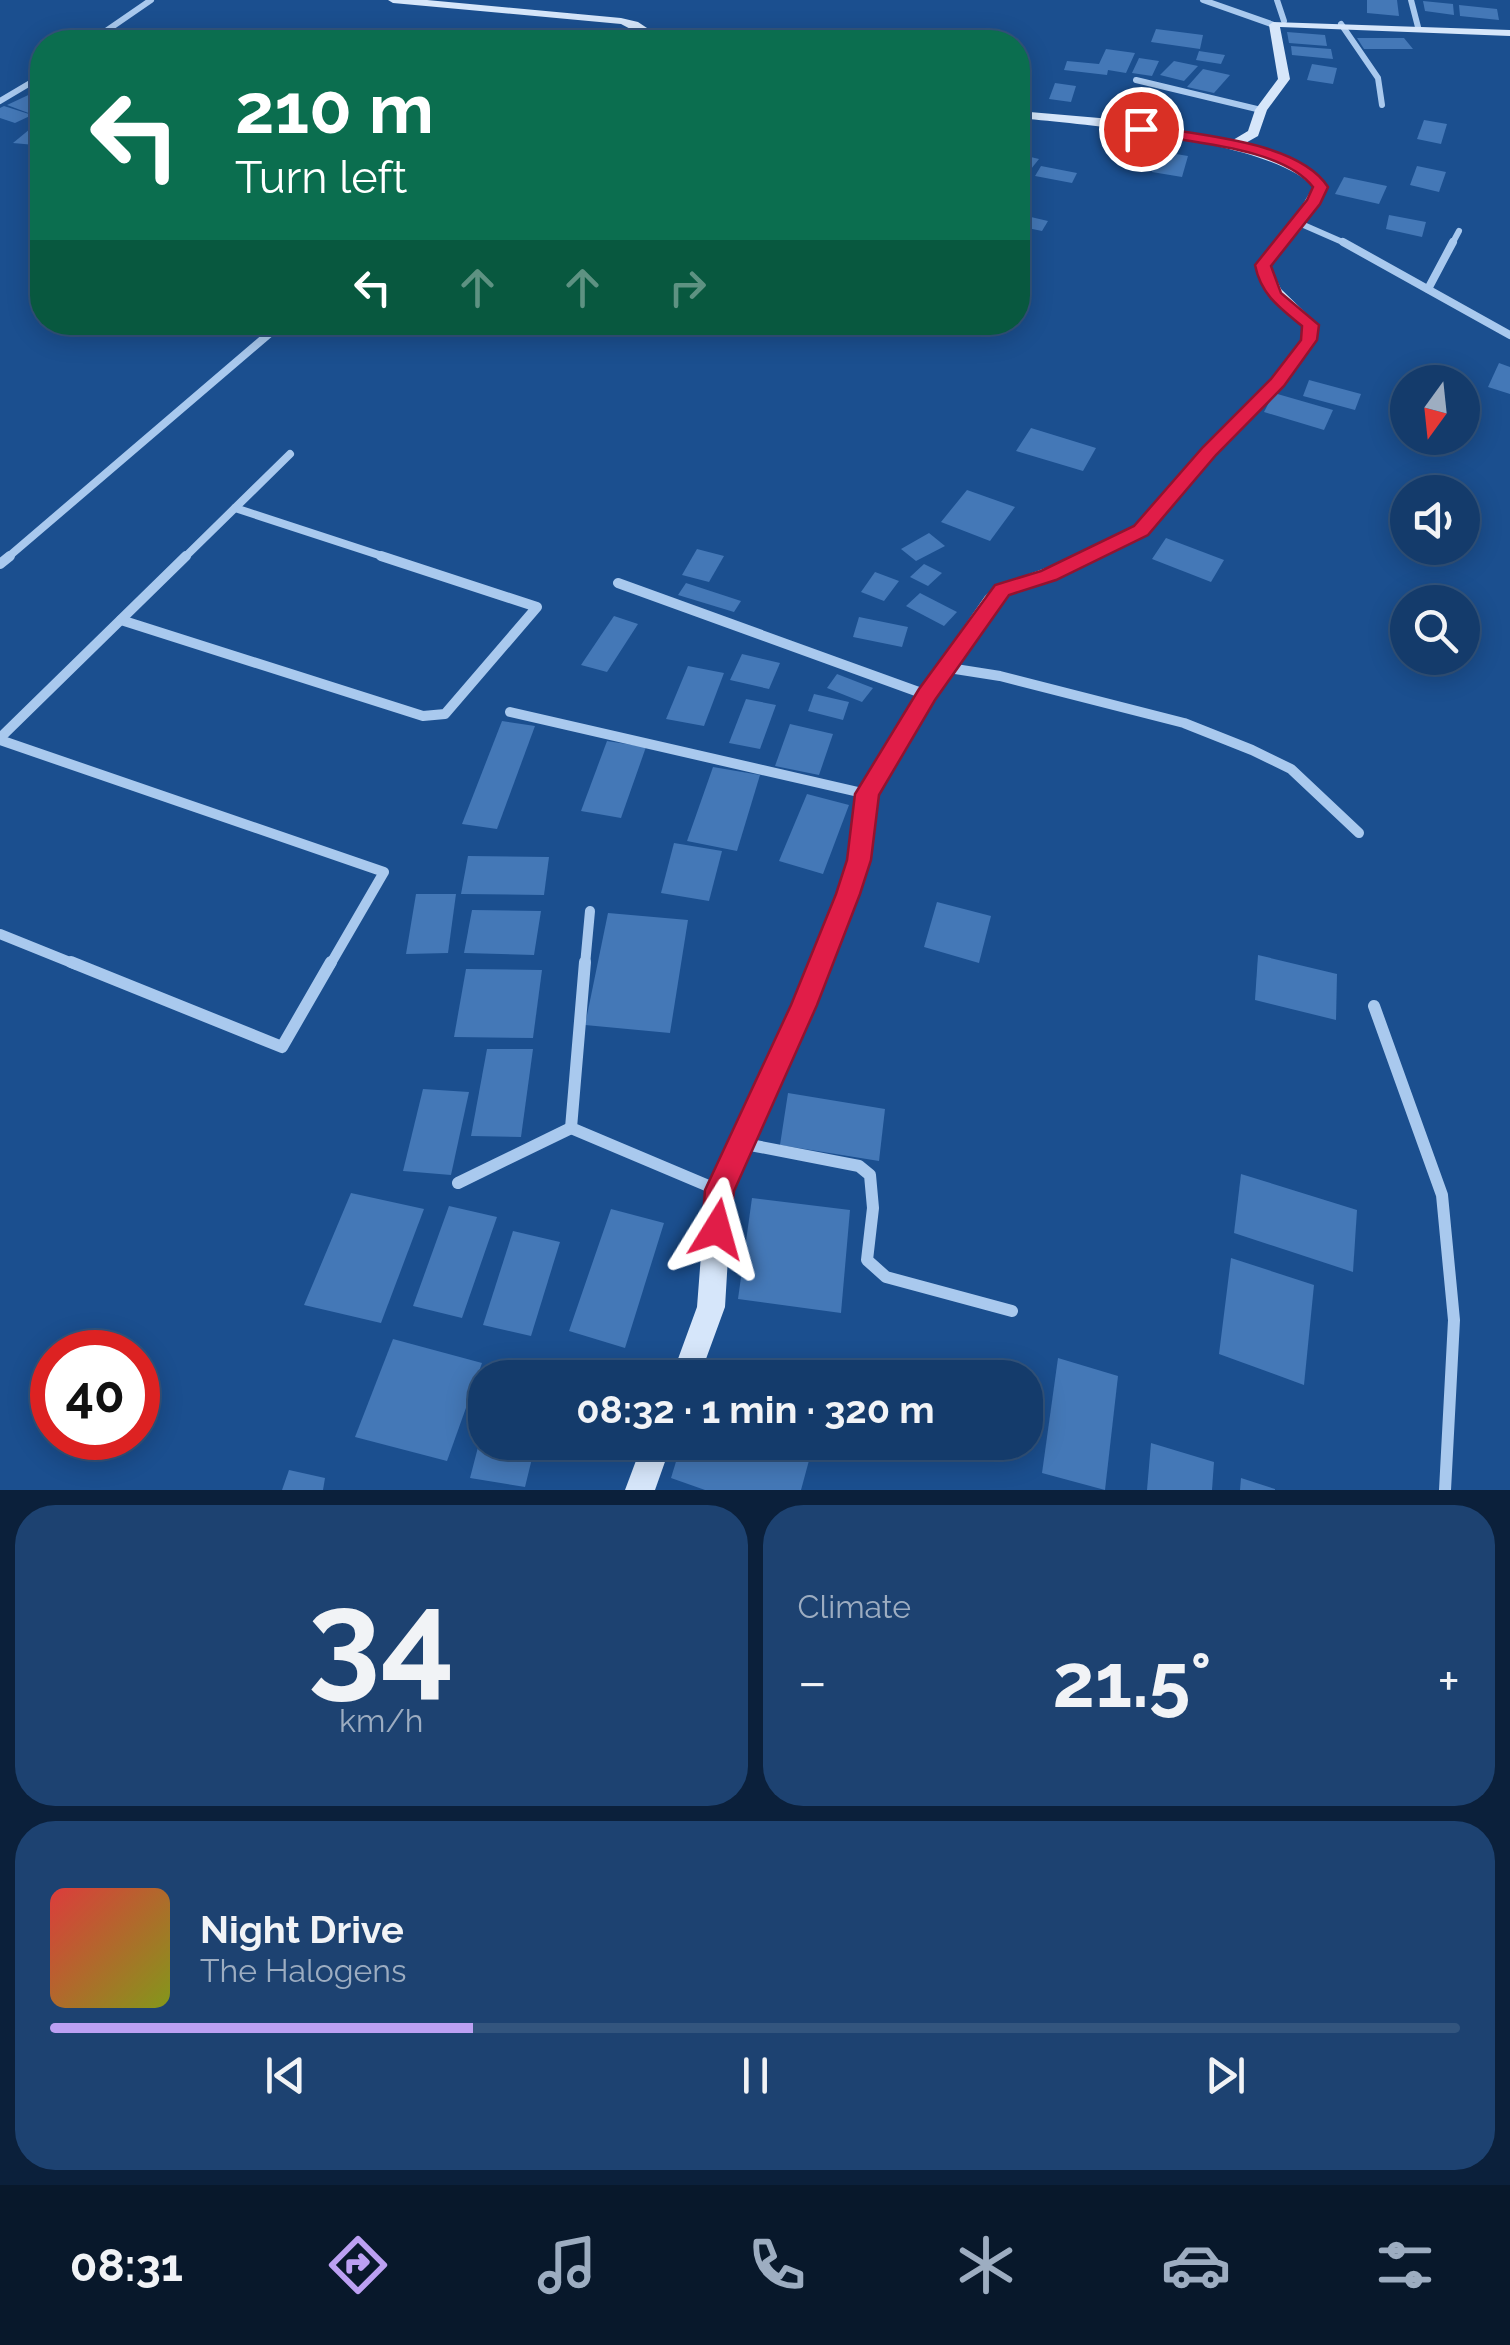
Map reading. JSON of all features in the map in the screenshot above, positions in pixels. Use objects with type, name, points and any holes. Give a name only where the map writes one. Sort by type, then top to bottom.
[{"type":"street","points":[[107,30],[151,0]]},
{"type":"street","points":[[393,0],[620,21],[644,30]]},
{"type":"street","points":[[1203,0],[1279,23],[1510,33]]},
{"type":"street","points":[[1230,147],[1254,132],[1261,110],[1284,79],[1277,0]]},
{"type":"street","points":[[1411,0],[1418,27]]},
{"type":"street","points":[[1341,24],[1378,78],[1382,105]]},
{"type":"street","points":[[635,30],[639,27]]},
{"type":"street","points":[[1136,80],[1261,110]]},
{"type":"street","points":[[0,100],[30,83]]},
{"type":"street","points":[[691,1360],[711,1307],[720,1190],[804,1005],[848,894],[859,860],[867,794],[927,694],[949,668],[991,600],[1002,590],[1064,569],[1141,530],[1298,358],[1309,340],[1311,325],[1275,296],[1266,282],[1263,265],[1299,224],[1320,187],[1316,180],[1294,163],[1230,147],[1112,122],[1030,115]]},
{"type":"street","points":[[1299,224],[1342,241],[1510,335]]},
{"type":"street","points":[[1428,288],[1459,231]]},
{"type":"street","points":[[0,564],[267,335]]},
{"type":"street","points":[[0,934],[282,1047],[384,872],[0,739],[290,454]]},
{"type":"street","points":[[121,620],[423,716],[445,714],[537,607],[235,508]]},
{"type":"street","points":[[618,583],[927,694]]},
{"type":"street","points":[[949,668],[1000,676],[1184,723],[1252,750],[1291,769],[1359,834]]},
{"type":"street","points":[[510,712],[867,794]]},
{"type":"street","points":[[571,1128],[590,912]]},
{"type":"street","points":[[1374,1006],[1442,1195],[1454,1320],[1445,1490]]},
{"type":"street","points":[[458,1183],[571,1128],[720,1190]]},
{"type":"street","points":[[739,1143],[859,1166],[870,1175],[873,1208],[866,1245],[867,1260],[874,1268],[886,1277],[1012,1311]]},
{"type":"street","points":[[640,1490],[651,1460]]},
{"type":"building","points":[[1367,0],[1397,0],[1399,16],[1367,13]]},
{"type":"building","points":[[1423,1],[1453,4],[1454,15],[1425,11]]},
{"type":"building","points":[[1459,5],[1497,9],[1499,20],[1460,16]]},
{"type":"building","points":[[1156,29],[1203,35],[1200,49],[1151,42]]},
{"type":"building","points":[[1287,32],[1325,35],[1327,46],[1289,43]]},
{"type":"building","points":[[1357,38],[1404,38],[1413,49],[1364,49]]},
{"type":"building","points":[[1291,46],[1331,49],[1333,59],[1292,55]]},
{"type":"building","points":[[1106,49],[1135,53],[1126,73],[1064,70],[1067,61],[1099,64]]},
{"type":"building","points":[[1199,51],[1225,55],[1221,64],[1196,60]]},
{"type":"building","points":[[1139,58],[1159,61],[1152,76],[1132,73]]},
{"type":"building","points":[[1174,61],[1198,66],[1184,81],[1160,75]]},
{"type":"building","points":[[1312,64],[1337,68],[1333,84],[1307,80]]},
{"type":"building","points":[[1203,69],[1230,75],[1214,93],[1187,87]]},
{"type":"building","points":[[1055,83],[1076,86],[1071,102],[1049,99]]},
{"type":"building","points":[[30,94],[30,114],[7,105]]},
{"type":"building","points":[[0,108],[30,116],[15,123],[0,118]]},
{"type":"building","points":[[1424,120],[1447,124],[1441,144],[1417,139]]},
{"type":"building","points":[[30,129],[30,145],[13,143]]},
{"type":"building","points":[[1158,151],[1188,156],[1182,177],[1152,172]]},
{"type":"building","points":[[1041,166],[1077,173],[1072,183],[1035,176]]},
{"type":"building","points":[[1417,166],[1446,172],[1439,192],[1410,185]]},
{"type":"building","points":[[1344,177],[1387,186],[1379,204],[1335,194]]},
{"type":"building","points":[[1389,215],[1426,222],[1422,237],[1386,229]]},
{"type":"building","points":[[1030,217],[1048,221],[1042,231],[1030,228]]},
{"type":"building","points":[[1499,363],[1510,367],[1510,394],[1488,387]]},
{"type":"building","points":[[1309,380],[1361,394],[1355,410],[1303,396]]},
{"type":"building","points":[[1274,393],[1333,410],[1324,430],[1264,412]]},
{"type":"building","points":[[1031,428],[1096,448],[1083,471],[1016,451]]},
{"type":"building","points":[[967,490],[1015,507],[990,541],[941,522]]},
{"type":"building","points":[[929,533],[945,546],[916,561],[901,549]]},
{"type":"building","points":[[1166,538],[1224,560],[1211,582],[1152,559]]},
{"type":"building","points":[[697,549],[724,556],[709,582],[682,575]]},
{"type":"building","points":[[924,564],[942,573],[928,586],[910,577]]},
{"type":"building","points":[[875,572],[899,581],[884,601],[861,592]]},
{"type":"building","points":[[686,583],[741,601],[734,612],[678,595]]},
{"type":"building","points":[[920,593],[957,612],[944,626],[906,606]]},
{"type":"building","points":[[614,616],[638,624],[607,672],[581,665]]},
{"type":"building","points":[[859,617],[908,627],[902,647],[853,637]]},
{"type":"building","points":[[742,654],[780,663],[769,689],[730,680]]},
{"type":"building","points":[[688,666],[724,673],[704,726],[666,719]]},
{"type":"building","points":[[837,674],[873,688],[862,702],[827,688]]},
{"type":"building","points":[[814,694],[849,702],[843,720],[808,711]]},
{"type":"building","points":[[746,699],[776,705],[760,749],[729,743]]},
{"type":"building","points":[[502,721],[535,726],[497,829],[462,824]]},
{"type":"building","points":[[790,724],[833,734],[819,775],[775,766]]},
{"type":"building","points":[[607,741],[646,747],[621,818],[581,811]]},
{"type":"building","points":[[713,767],[760,775],[737,851],[687,841]]},
{"type":"building","points":[[807,794],[849,805],[823,874],[779,861]]},
{"type":"building","points":[[674,843],[722,851],[709,901],[661,893]]},
{"type":"building","points":[[468,856],[549,857],[544,895],[461,894]]},
{"type":"building","points":[[416,894],[456,894],[448,953],[406,954]]},
{"type":"building","points":[[937,902],[991,916],[979,963],[924,947]]},
{"type":"building","points":[[472,910],[541,911],[534,955],[464,953]]},
{"type":"building","points":[[608,913],[688,920],[670,1033],[585,1025]]},
{"type":"building","points":[[1258,955],[1337,974],[1336,1020],[1255,1000]]},
{"type":"building","points":[[466,969],[542,970],[533,1038],[454,1037]]},
{"type":"building","points":[[487,1049],[533,1049],[521,1137],[471,1136]]},
{"type":"building","points":[[423,1089],[469,1092],[451,1175],[403,1171]]},
{"type":"building","points":[[788,1093],[885,1109],[879,1161],[780,1145]]},
{"type":"building","points":[[1241,1174],[1357,1210],[1353,1272],[1234,1233]]},
{"type":"building","points":[[351,1193],[424,1209],[381,1323],[304,1305]]},
{"type":"building","points":[[752,1198],[850,1210],[841,1313],[738,1299]]},
{"type":"building","points":[[449,1206],[497,1217],[462,1318],[413,1306]]},
{"type":"building","points":[[611,1209],[664,1223],[625,1348],[569,1331]]},
{"type":"building","points":[[513,1231],[560,1242],[531,1336],[483,1325]]},
{"type":"building","points":[[1231,1258],[1314,1285],[1304,1385],[1219,1354]]},
{"type":"building","points":[[393,1339],[471,1360],[468,1402],[447,1461],[355,1437]]},
{"type":"building","points":[[1058,1358],[1118,1376],[1105,1490],[1042,1473]]},
{"type":"building","points":[[1151,1443],[1214,1462],[1212,1490],[1147,1490]]},
{"type":"building","points":[[475,1460],[532,1460],[525,1487],[470,1478]]},
{"type":"building","points":[[676,1460],[809,1460],[801,1490],[705,1490],[671,1478]]},
{"type":"building","points":[[289,1470],[325,1478],[323,1490],[282,1490]]},
{"type":"building","points":[[1241,1478],[1275,1489],[1275,1490],[1240,1490]]},
{"type":"route","points":[[717,1229],[720,1190],[804,1005],[848,894],[859,860],[867,794],[927,694],[949,668],[991,600],[1002,590],[1048,576],[1141,530],[1210,451],[1278,383],[1309,340],[1311,325],[1275,296],[1266,282],[1263,265],[1314,201],[1320,187],[1316,180],[1294,163],[1270,154],[1141,129]]}]
